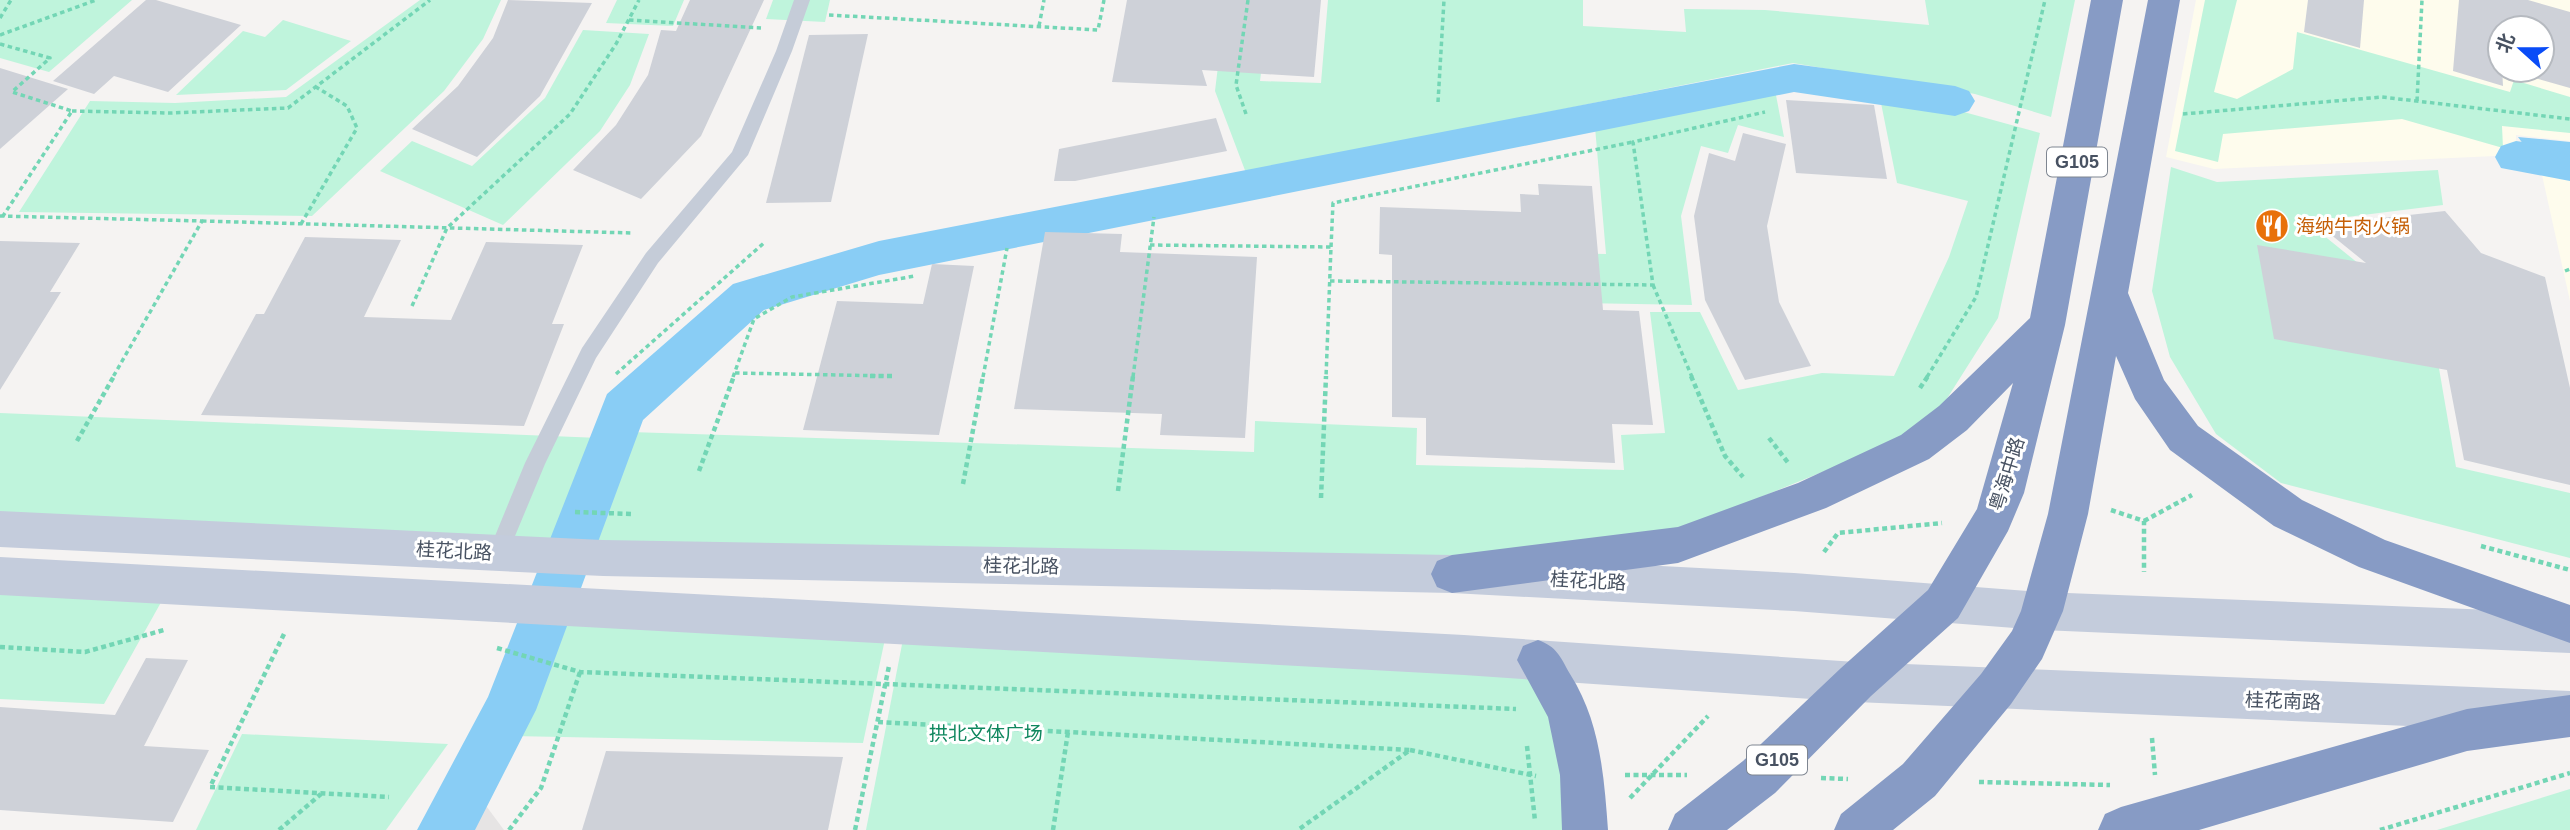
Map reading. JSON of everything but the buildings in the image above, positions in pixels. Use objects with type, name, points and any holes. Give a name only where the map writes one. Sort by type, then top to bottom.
[{"type":"highway","name":"粤海中路","points":[[1691,830],[1759,777],[1856,682],[1943,604],[1994,518],[2004,493],[2047,325],[2107,0]]},
{"type":"highway","name":"G105","points":[[1857,830],[1919,780],[1996,689],[2027,646],[2042,611],[2068,514],[2164,0]]},
{"type":"highway","points":[[2110,294],[2148,388],[2184,438],[2230,474],[2288,513],[2373,554],[2570,624]]},
{"type":"highway","points":[[1452,574],[1678,545],[1812,496],[1915,447],[1953,418],[2047,325]]},
{"type":"highway","points":[[1538,660],[1569,711],[1582,775],[1585,830]]},
{"type":"highway","points":[[2121,830],[2467,730],[2570,714]]},
{"type":"main road","name":"桂花北路","points":[[0,529],[603,558],[1452,574],[1794,592],[2042,611]]},
{"type":"main road","points":[[0,576],[1538,660],[1996,689]]},
{"type":"main road","points":[[2042,611],[2570,634]]},
{"type":"main road","name":"桂花南路","points":[[1996,689],[2570,714]]},
{"type":"lane","points":[[510,554],[535,463],[589,353],[652,258],[738,155],[797,15]]},
{"type":"path","points":[[0,18],[11,0]]},
{"type":"path","points":[[0,35],[96,0]]},
{"type":"path","points":[[0,44],[50,58],[12,92],[72,111],[170,113],[288,108],[430,0]]},
{"type":"path","points":[[411,306],[447,228],[570,114],[639,0]]},
{"type":"path","points":[[1039,26],[1044,0]]},
{"type":"path","points":[[629,20],[797,15],[1098,30],[1104,0]]},
{"type":"path","points":[[1246,114],[1236,85],[1248,0]]},
{"type":"path","points":[[1438,102],[1444,0]]},
{"type":"path","points":[[1915,397],[1976,297],[2045,0]]},
{"type":"path","points":[[2417,101],[2422,0]]},
{"type":"path","points":[[301,224],[357,128],[347,106],[316,86]]},
{"type":"path","points":[[2171,115],[2382,97],[2570,119]]},
{"type":"path","points":[[1,216],[72,111]]},
{"type":"path","points":[[1321,498],[1333,203],[1633,142],[1765,112]]},
{"type":"path","points":[[1633,142],[1653,285],[1725,456],[1751,486]]},
{"type":"path","points":[[1,216],[672,234]]},
{"type":"path","points":[[1118,491],[1154,217]]},
{"type":"path","points":[[78,441],[202,221]]},
{"type":"path","points":[[613,376],[765,242]]},
{"type":"path","points":[[1150,246],[1331,247]]},
{"type":"path","points":[[962,484],[1007,248]]},
{"type":"path","points":[[699,471],[754,319],[792,297],[915,276]]},
{"type":"path","points":[[1330,281],[1653,285]]},
{"type":"path","points":[[735,373],[892,376]]},
{"type":"path","points":[[1782,472],[1792,468]]},
{"type":"path","points":[[570,512],[634,514]]},
{"type":"path","points":[[2478,545],[2570,569]]},
{"type":"path","points":[[855,830],[898,624]]},
{"type":"path","points":[[0,647],[85,652],[172,628]]},
{"type":"path","points":[[272,632],[298,634]]},
{"type":"path","points":[[285,633],[210,788],[389,797]]},
{"type":"path","points":[[489,646],[580,672],[1523,710]]},
{"type":"path","points":[[509,830],[541,788],[580,672]]},
{"type":"path","points":[[878,722],[1410,750],[1298,830]]},
{"type":"path","points":[[1053,830],[1068,732]]},
{"type":"path","points":[[1526,736],[1536,830]]},
{"type":"path","points":[[2379,830],[2570,773]]},
{"type":"path","points":[[279,830],[322,793]]},
{"type":"shaded area","points":[[2196,0],[2570,0],[2570,141],[2516,135],[2516,155],[2214,169],[2166,157]]},
{"type":"shaded area","points":[[2542,175],[2570,179],[2570,301]]},
{"type":"shaded area","points":[[472,787],[504,830],[448,830]]},
{"type":"green space","points":[[0,0],[132,0],[49,72],[0,58]]},
{"type":"green space","points":[[420,0],[501,0],[483,39],[444,91],[312,216],[19,212],[90,101],[175,103],[286,97]]},
{"type":"green space","points":[[617,0],[684,0],[673,26],[606,23]]},
{"type":"green space","points":[[773,0],[830,0],[825,22],[766,19]]},
{"type":"green space","points":[[1226,0],[1270,0],[1260,81],[1321,83],[1328,0],[1583,0],[1583,26],[1686,32],[1684,9],[1765,10],[1929,25],[1925,0],[2075,0],[2051,117],[1975,94],[1793,63],[1246,173],[1215,91]]},
{"type":"green space","points":[[2205,0],[2237,0],[2214,92],[2237,99],[2293,69],[2297,32],[2510,92],[2513,84],[2527,84],[2570,97],[2570,133],[2502,126],[2503,148],[2402,119],[2223,134],[2218,162],[2175,151]]},
{"type":"green space","points":[[283,20],[351,41],[286,90],[176,95],[243,31],[265,37]]},
{"type":"green space","points":[[583,30],[649,34],[630,85],[600,131],[503,225],[380,171],[412,141],[472,166],[545,98]]},
{"type":"green space","points":[[1775,90],[1784,137],[1738,125],[1728,153],[1701,146],[1681,216],[1692,305],[1400,300],[1509,252],[1606,254],[1595,127]]},
{"type":"green space","points":[[1881,103],[1953,109],[2040,133],[1998,318],[1941,408],[1906,438],[1675,532],[1448,557],[590,542],[630,432],[1254,452],[1255,421],[1417,428],[1416,465],[1624,470],[1621,435],[1665,433],[1650,312],[1700,312],[1738,390],[1822,373],[1894,376],[1949,257],[1968,201],[1897,183]]},
{"type":"green space","points":[[2171,167],[2217,182],[2438,170],[2443,205],[2307,222],[2431,322],[2456,467],[2570,493],[2570,558],[2281,483],[2216,434],[2170,357],[2152,291]]},
{"type":"green space","points":[[0,413],[600,438],[558,543],[0,512]]},
{"type":"green space","points":[[0,588],[164,597],[104,704],[0,699]]},
{"type":"green space","points":[[560,622],[885,639],[863,743],[512,736]]},
{"type":"green space","name":"拱北文体广场","points":[[905,629],[1536,666],[1577,830],[866,830]]},
{"type":"green space","points":[[242,734],[448,744],[386,830],[196,830]]},
{"type":"green space","points":[[2570,789],[2570,830],[2437,830]]},
{"type":"water","points":[[2518,137],[2570,142],[2570,179],[2546,175]]},
{"type":"waterway","points":[[445,830],[509,710],[624,408],[749,297],[879,258],[1794,78],[1955,101]]},
{"type":"waterway","points":[[2516,157],[2570,165]]},
{"type":"place","name":"海纳牛肉火锅","points":[[2272,226]]}]
